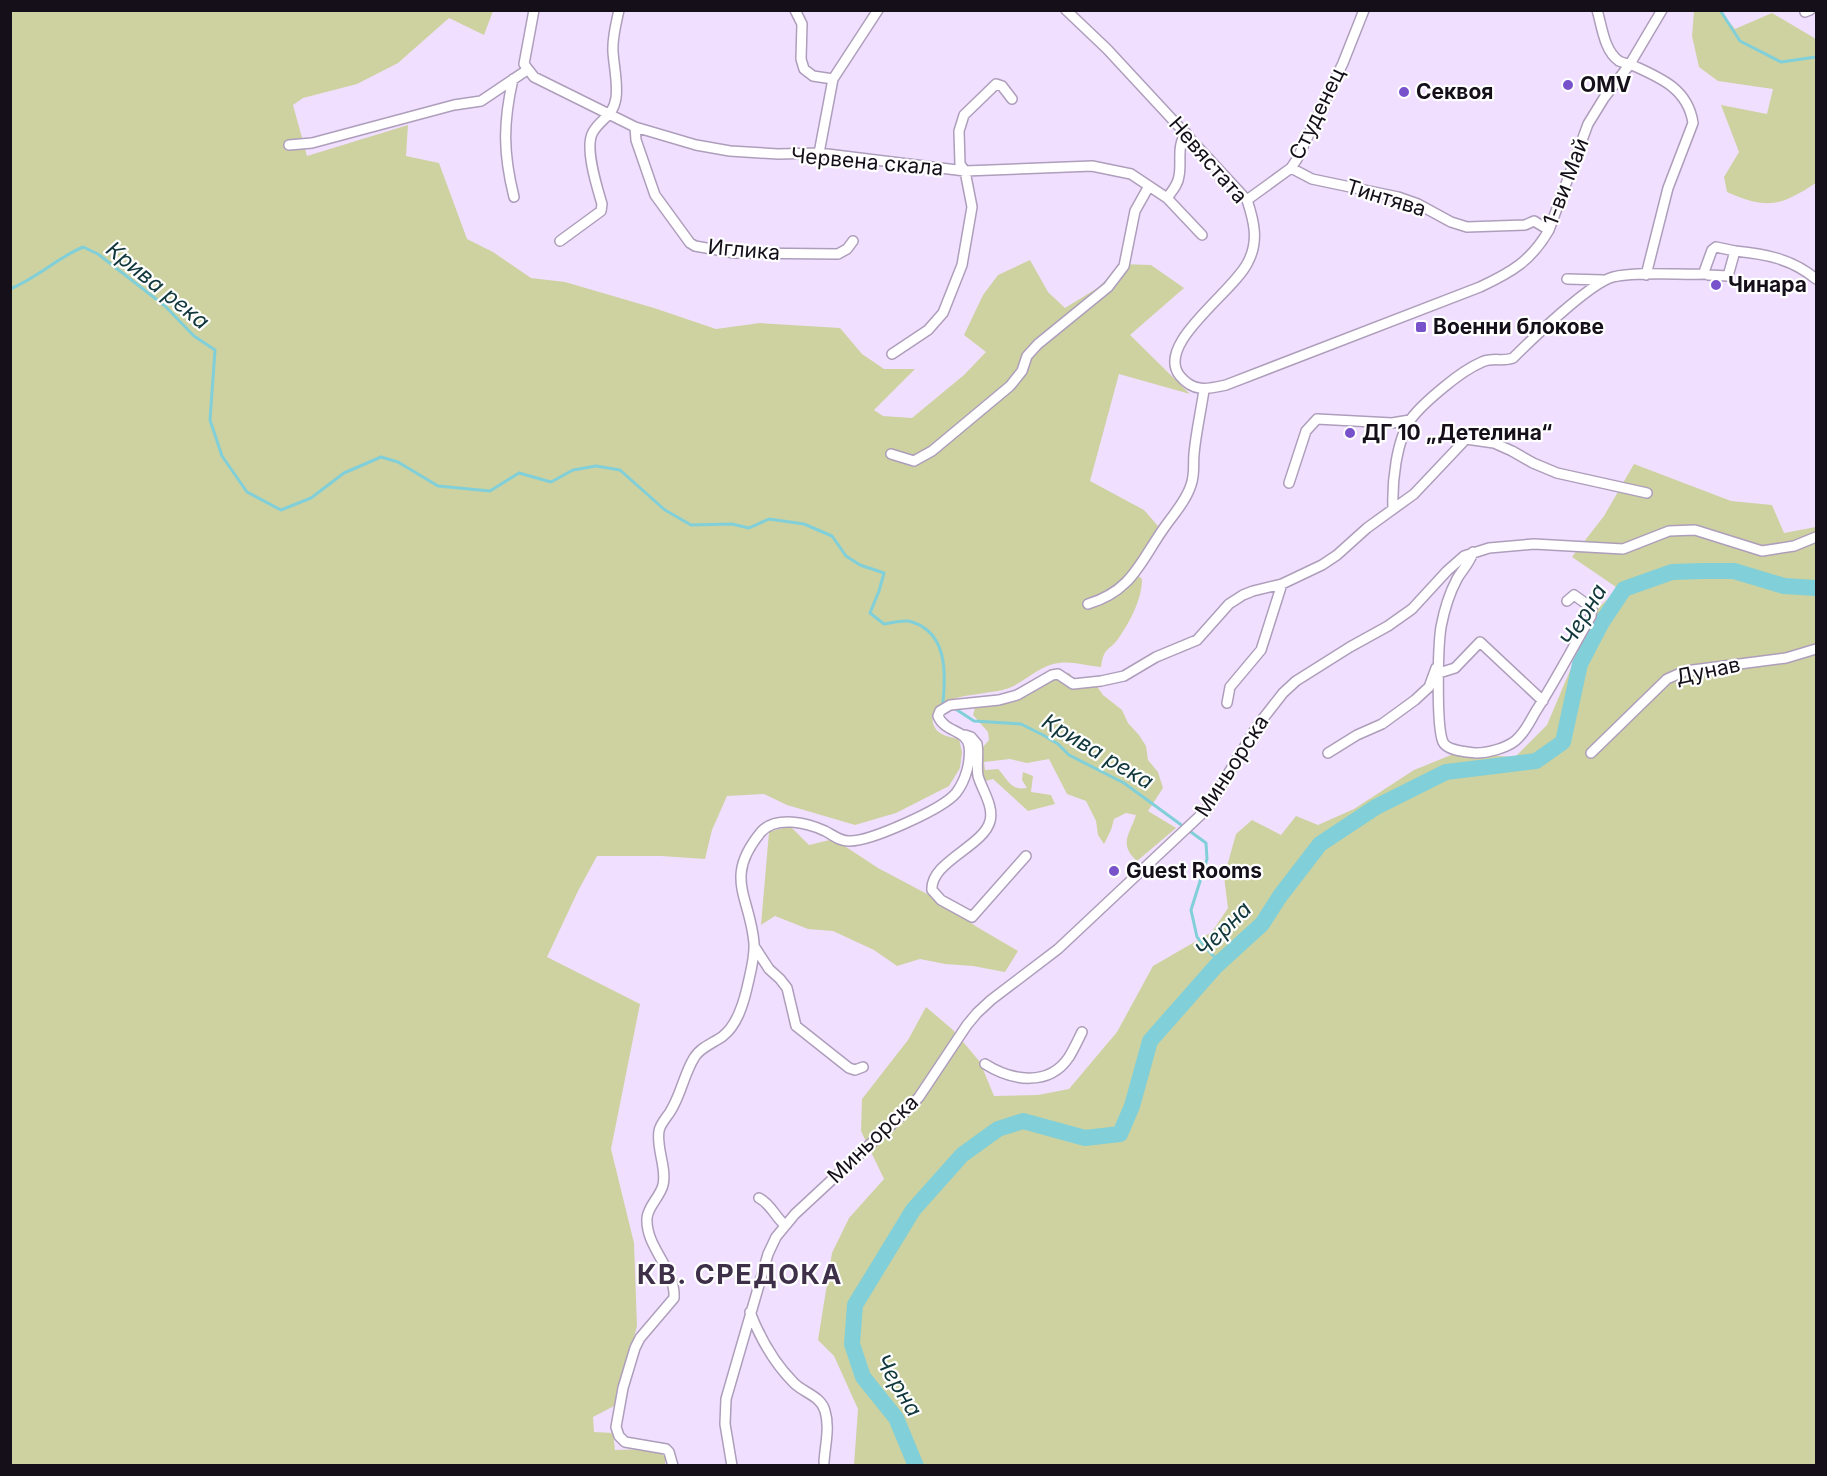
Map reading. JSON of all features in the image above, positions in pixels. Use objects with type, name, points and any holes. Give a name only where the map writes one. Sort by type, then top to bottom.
[{"type":"street","points":[[289,145],[312,143],[454,105],[481,101],[527,70],[524,64],[534,10]]},
{"type":"street","points":[[560,242],[601,211],[602,204],[590,141],[593,132],[610,114],[616,95],[612,50],[619,10]]},
{"type":"street","points":[[795,10],[802,24],[801,59],[804,69],[813,76],[833,79]]},
{"type":"street","points":[[819,153],[833,79],[878,10]]},
{"type":"street","name":"Невястата","points":[[1066,10],[1107,49],[1247,200],[1254,223],[1254,244],[1249,262],[1236,281],[1193,325],[1179,344],[1173,358],[1175,368],[1187,384],[1204,390]]},
{"type":"street","name":"Студенец","points":[[1247,200],[1291,168],[1297,159],[1343,63],[1364,10]]},
{"type":"street","points":[[1597,10],[1612,53],[1619,61],[1630,64],[1674,88],[1689,104],[1693,123],[1668,188],[1646,275]]},
{"type":"street","name":"1-ви Май","points":[[1204,390],[1226,385],[1480,287],[1526,261],[1541,244],[1558,211],[1588,124],[1604,98],[1630,64],[1662,10]]},
{"type":"street","name":"Червена скала","points":[[527,70],[534,77],[635,127],[696,145],[730,151],[778,154],[819,153],[965,171],[1092,166],[1131,174],[1167,198],[1202,235]]},
{"type":"street","points":[[513,79],[505,120],[507,169],[514,197]]},
{"type":"street","points":[[892,354],[928,330],[943,313],[962,265],[972,207],[965,171],[960,164],[959,131],[964,116],[996,84],[1002,86],[1012,99]]},
{"type":"street","name":"Иглика","points":[[635,127],[636,140],[655,195],[683,235],[696,246],[734,253],[838,254],[847,249],[853,241]]},
{"type":"street","points":[[1167,198],[1176,186],[1179,176],[1180,147],[1186,133]]},
{"type":"street","name":"Тинтява","points":[[1291,168],[1312,179],[1398,197],[1467,227],[1525,225],[1534,221],[1549,230]]},
{"type":"street","points":[[891,454],[914,461],[932,451],[1010,386],[1023,371],[1027,356],[1038,344],[1108,287],[1124,266],[1135,212],[1149,186]]},
{"type":"street","points":[[1705,274],[1713,248],[1769,255],[1795,264],[1816,279]]},
{"type":"street","points":[[1568,279],[1603,280],[1646,275],[1728,276],[1735,251]]},
{"type":"street","points":[[1393,508],[1394,473],[1400,446],[1410,420],[1439,391],[1470,368],[1495,358],[1506,361],[1513,358],[1584,294],[1603,280]]},
{"type":"street","points":[[1088,604],[1102,600],[1134,575],[1186,497],[1194,473],[1193,456],[1204,390]]},
{"type":"street","points":[[1289,483],[1306,430],[1317,419],[1392,423],[1410,420]]},
{"type":"street","points":[[1026,856],[972,917],[959,912],[941,900],[932,890],[933,882],[944,867],[985,830],[991,819],[990,808],[977,769],[977,744],[971,737],[943,726],[938,716],[944,708],[1008,697],[1052,675],[1058,674],[1073,684],[1124,676],[1156,657],[1197,640],[1229,604],[1243,595],[1282,584],[1322,565],[1425,483],[1466,440],[1494,443],[1557,473],[1647,493]]},
{"type":"street","name":"Миньорска","points":[[732,1466],[725,1424],[726,1398],[768,1254],[785,1225],[919,1097],[977,1013],[1058,949],[1195,822],[1215,798],[1258,725],[1283,693],[1350,646],[1388,626],[1412,609],[1456,562],[1473,552],[1489,548],[1534,544],[1623,549],[1670,531],[1695,530],[1762,551],[1794,546],[1816,537]]},
{"type":"street","points":[[1473,552],[1470,561],[1451,591],[1442,626],[1439,673],[1442,741],[1446,746],[1464,752],[1484,752],[1506,746],[1516,740],[1543,701],[1591,616],[1592,608],[1574,595],[1567,601]]},
{"type":"street","points":[[1227,704],[1230,687],[1261,650],[1282,584]]},
{"type":"street","points":[[1439,673],[1455,668],[1478,644],[1483,643],[1543,701]]},
{"type":"street","name":"Дунав","points":[[1591,753],[1667,679],[1684,671],[1786,658],[1816,649]]},
{"type":"street","points":[[1329,753],[1357,735],[1382,724],[1423,693],[1431,682],[1439,660]]},
{"type":"street","points":[[673,1466],[666,1449],[625,1442],[615,1427],[623,1388],[635,1348],[640,1338],[674,1298],[674,1281],[650,1233],[647,1216],[663,1187],[659,1131],[672,1110],[695,1057],[725,1035],[734,1024],[747,990],[754,946],[751,923],[741,887],[744,860],[760,833],[767,826],[786,822],[804,824],[848,842],[876,835],[911,821],[955,795],[962,784],[969,759],[969,744],[962,735]]},
{"type":"street","points":[[754,946],[769,969],[787,988],[796,1026],[849,1068],[855,1070],[863,1067]]},
{"type":"street","points":[[985,1064],[1001,1073],[1016,1077],[1041,1078],[1059,1068],[1068,1058],[1082,1032]]},
{"type":"street","points":[[759,1198],[765,1201],[778,1220],[785,1225]]},
{"type":"street","points":[[750,1312],[758,1335],[779,1365],[794,1383],[822,1404],[827,1428],[824,1462]]},
{"type":"green space","points":[[1719,10],[1735,29],[1772,13],[1816,39],[1816,183],[1783,201],[1764,203],[1727,192],[1724,177],[1739,152],[1721,105],[1767,114],[1773,89],[1718,81],[1699,67],[1692,36],[1694,11]]},
{"type":"green space","points":[[10,11],[493,11],[484,35],[449,18],[398,63],[357,84],[303,98],[293,105],[307,156],[408,125],[406,156],[439,163],[467,239],[493,252],[531,278],[565,282],[716,329],[760,323],[840,328],[862,354],[884,369],[915,369],[874,410],[883,416],[912,418],[964,375],[986,352],[964,335],[983,295],[998,275],[1030,260],[1048,292],[1065,308],[1099,287],[1121,264],[1151,265],[1184,288],[1130,335],[1190,394],[1119,374],[1090,481],[1144,510],[1158,526],[1132,571],[1142,579],[1135,609],[1120,636],[1106,652],[1101,667],[1069,663],[1052,664],[1009,688],[949,700],[940,706],[934,713],[933,723],[940,733],[959,739],[962,752],[960,768],[949,786],[896,813],[855,825],[787,805],[764,794],[727,796],[712,830],[705,859],[597,856],[547,957],[640,1004],[611,1149],[634,1243],[637,1326],[616,1405],[593,1417],[594,1432],[613,1433],[615,1450],[650,1449],[665,1456],[665,1465],[11,1465]]},
{"type":"green space","points":[[1634,464],[1731,501],[1772,505],[1784,533],[1816,527],[1816,1465],[854,1465],[858,1409],[834,1356],[818,1340],[832,1253],[849,1218],[884,1179],[861,1131],[862,1099],[908,1040],[926,1007],[953,1030],[980,1062],[994,1096],[1038,1095],[1069,1089],[1117,1032],[1153,966],[1212,932],[1228,908],[1224,877],[1236,834],[1252,820],[1281,835],[1296,816],[1318,825],[1354,809],[1414,770],[1456,753],[1515,757],[1547,725],[1599,607],[1619,589],[1572,557],[1604,516]]},
{"type":"green space","points":[[1060,673],[1069,673],[1075,680],[1091,678],[1103,695],[1122,710],[1128,723],[1146,746],[1148,760],[1158,772],[1163,788],[1148,811],[1176,828],[1137,861],[1131,855],[1127,844],[1136,815],[1126,813],[1114,819],[1104,844],[1098,835],[1096,821],[1086,801],[1067,794],[1049,759],[1027,763],[1010,759],[984,762],[985,770],[998,769],[1017,788],[1027,788],[1022,780],[1023,772],[1033,776],[1031,792],[1051,795],[1055,804],[1028,811],[993,779],[978,783],[969,773],[989,740],[988,732],[973,715],[976,704],[995,701]]},
{"type":"green space","points":[[790,826],[809,845],[834,839],[878,868],[929,895],[1018,951],[1005,972],[920,959],[897,966],[874,950],[833,931],[808,929],[775,916],[761,925],[769,832]]},
{"type":"waterway","points":[[1720,10],[1740,41],[1781,62],[1816,57]]},
{"type":"waterway","name":"Крива река","points":[[10,289],[83,247],[98,254],[165,306],[194,336],[215,350],[210,420],[222,456],[247,492],[281,510],[311,498],[344,473],[381,457],[398,462],[438,486],[490,491],[519,473],[551,482],[573,470],[596,466],[620,470],[665,510],[691,525],[732,524],[749,528],[769,519],[804,524],[832,536],[846,556],[860,565],[884,573],[870,613],[884,624],[909,621],[924,627],[932,635],[942,655],[943,702],[948,704]]},
{"type":"waterway","name":"Черна","points":[[916,1466],[896,1418],[863,1377],[852,1344],[855,1305],[913,1210],[962,1155],[998,1129],[1023,1121],[1085,1138],[1120,1134],[1132,1106],[1150,1041],[1216,966],[1262,924],[1280,896],[1320,844],[1376,807],[1446,772],[1536,761],[1563,742],[1580,664],[1602,622],[1624,589],[1672,572],[1703,571],[1734,571],[1784,586],[1816,588]]},
{"type":"waterway","name":"Крива река","points":[[954,708],[974,721],[1021,724],[1043,735],[1058,744],[1069,755],[1124,783],[1206,843],[1207,859],[1191,910],[1197,937],[1216,959],[1216,966]]},
{"type":"place","name":"OMV","points":[[1568,85]]},
{"type":"place","name":"Секвоя","points":[[1404,92]]},
{"type":"place","name":"Чинара","points":[[1716,285]]},
{"type":"place","name":"Военни блокове","points":[[1421,327]]},
{"type":"place","name":"ДГ 10 „Детелина“","points":[[1350,433]]},
{"type":"place","name":"Guest Rooms","points":[[1114,871]]},
{"type":"district","name":"КВ. СРЕДОКА","points":[[740,1275]]}]
